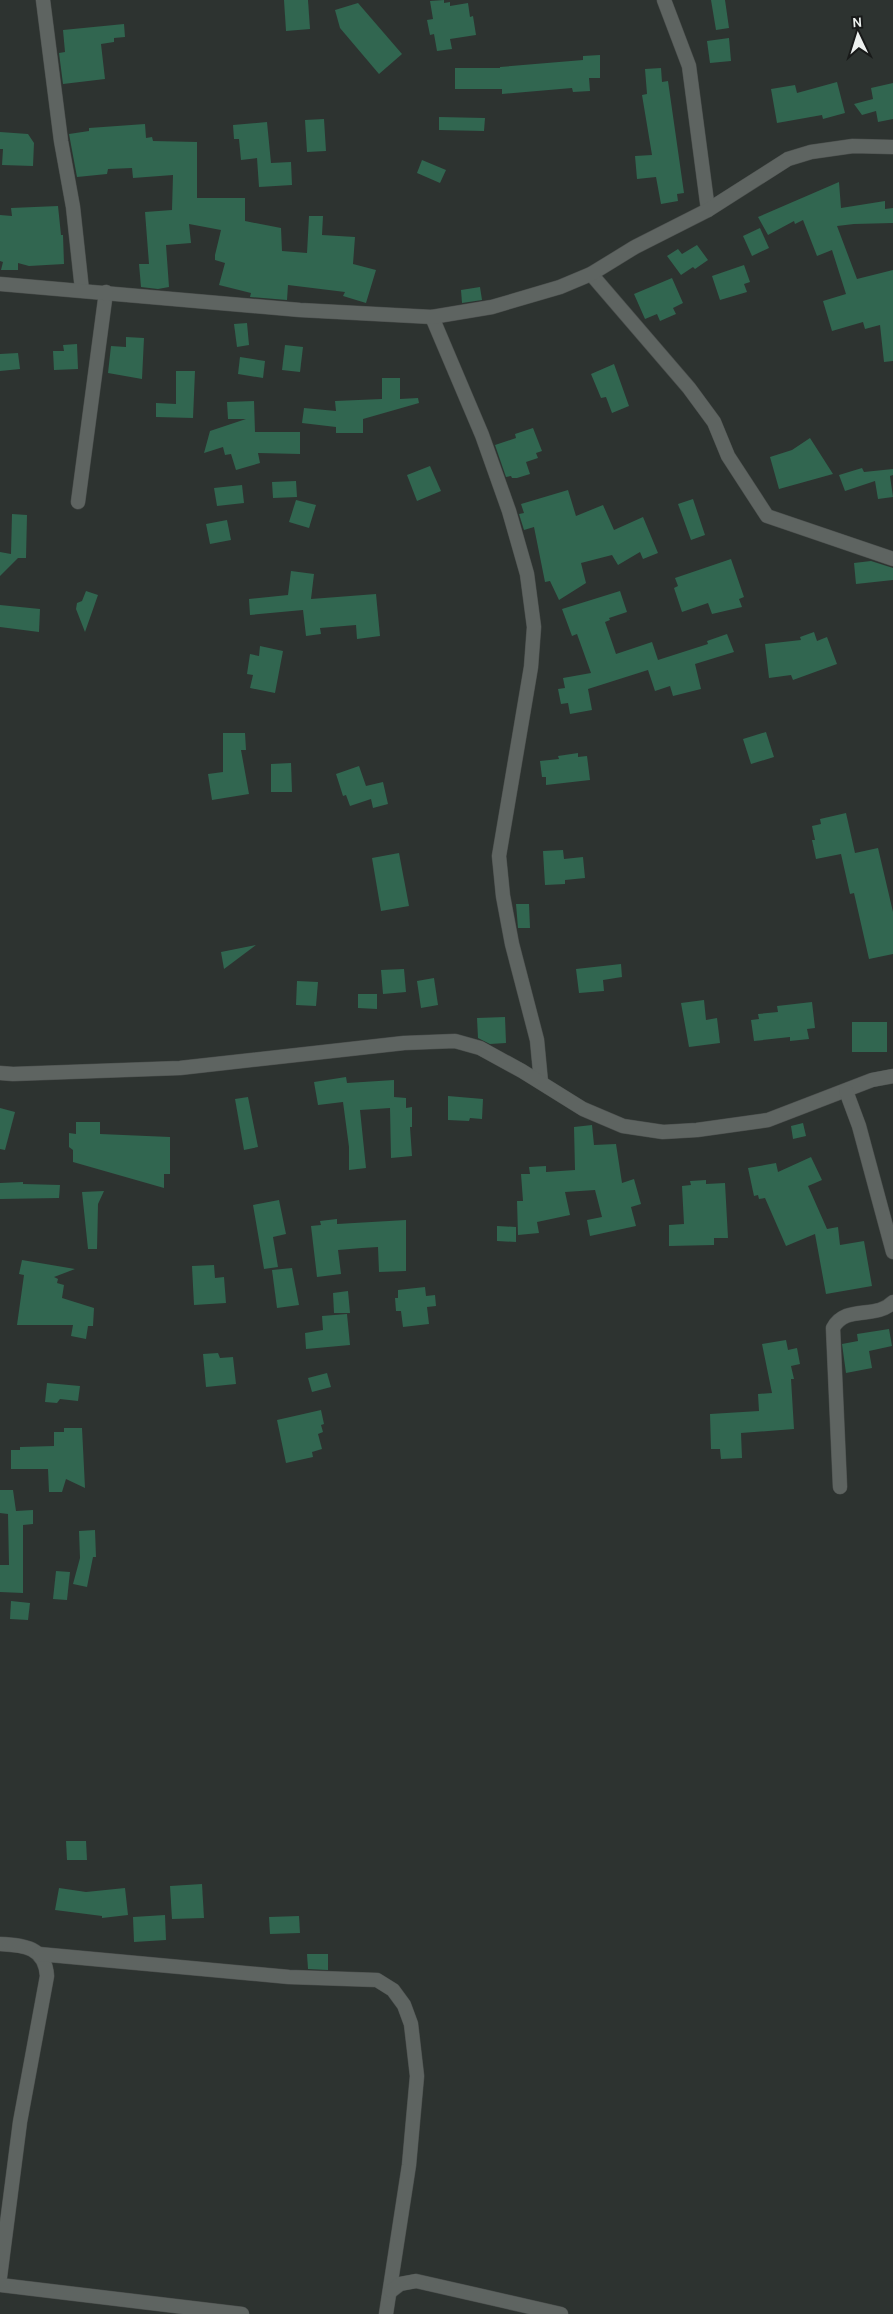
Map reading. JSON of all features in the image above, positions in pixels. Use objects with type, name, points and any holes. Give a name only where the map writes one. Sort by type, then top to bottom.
[{"type":"street","points":[[43,0],[59,131],[73,207],[82,290]]},
{"type":"street","points":[[664,0],[689,66],[708,210]]},
{"type":"street","points":[[0,284],[300,310],[432,317],[492,307],[560,288],[591,274],[635,247],[708,210],[788,159],[811,152],[854,146],[893,147]]},
{"type":"street","points":[[591,274],[689,388],[709,415],[728,456],[767,516],[893,559]]},
{"type":"street","points":[[78,502],[106,292]]},
{"type":"street","points":[[432,317],[482,435],[509,511],[527,574],[534,626],[532,667],[499,856],[503,896],[512,944],[537,1040],[541,1082]]},
{"type":"street","points":[[0,1073],[180,1068],[394,1044],[455,1041],[480,1048],[541,1082],[583,1109],[623,1126],[663,1132],[697,1130],[768,1120],[872,1080],[893,1076]]},
{"type":"street","points":[[846,1091],[859,1126],[893,1252]]},
{"type":"street","points":[[840,1487],[833,1328],[838,1320],[850,1314],[882,1310],[893,1302]]},
{"type":"street","points":[[0,1944],[26,1946],[39,1954],[46,1964],[46,1976],[3,2227],[0,2277]]},
{"type":"street","points":[[39,1954],[289,1977],[377,1980],[393,1990],[404,2005],[411,2024],[416,2076],[409,2165],[386,2314]]},
{"type":"street","points":[[391,2291],[400,2284],[416,2281],[561,2314]]},
{"type":"street","points":[[0,2285],[242,2314]]},
{"type":"building","points":[[284,0],[308,0],[310,29],[286,31]]},
{"type":"building","points":[[444,0],[444,3],[450,2],[450,6],[468,3],[470,17],[473,16],[476,35],[450,39],[452,49],[437,51],[434,34],[430,35],[427,20],[433,19],[430,1]]},
{"type":"building","points":[[711,0],[725,0],[729,28],[716,30]]},
{"type":"building","points":[[358,3],[402,54],[379,74],[340,28],[335,10]]},
{"type":"building","points":[[124,24],[125,37],[114,38],[114,42],[101,44],[105,79],[63,84],[59,53],[65,52],[63,30]]},
{"type":"building","points":[[729,38],[731,61],[710,63],[707,41]]},
{"type":"building","points":[[600,55],[600,78],[589,78],[590,91],[573,92],[572,88],[502,94],[502,89],[455,89],[455,68],[500,68],[583,60],[583,56]]},
{"type":"building","points":[[661,68],[662,82],[668,81],[684,193],[677,194],[678,201],[661,204],[656,177],[637,179],[635,156],[652,155],[642,95],[647,94],[645,69]]},
{"type":"building","points":[[837,82],[845,113],[823,119],[822,115],[777,123],[771,89],[795,85],[797,93]]},
{"type":"building","points":[[893,83],[893,119],[878,122],[876,111],[862,115],[854,104],[873,99],[871,88]]},
{"type":"building","points":[[439,117],[485,118],[484,131],[439,130]]},
{"type":"building","points":[[324,119],[326,151],[307,152],[305,120]]},
{"type":"building","points":[[267,122],[271,163],[291,162],[292,185],[259,187],[257,158],[241,160],[239,139],[234,139],[233,125]]},
{"type":"building","points":[[145,124],[146,138],[152,137],[153,141],[197,142],[197,198],[245,198],[245,221],[281,228],[282,251],[307,253],[309,216],[323,216],[322,235],[355,237],[353,264],[376,270],[366,303],[343,296],[345,292],[288,285],[287,300],[250,297],[251,293],[219,285],[225,263],[215,260],[221,230],[189,224],[191,243],[166,245],[169,287],[158,289],[141,287],[139,264],[149,264],[145,212],[172,210],[173,175],[133,178],[132,168],[108,169],[107,174],[77,177],[69,134],[89,131],[89,128]]},
{"type":"building","points":[[0,132],[28,134],[34,143],[33,166],[2,165],[3,149],[0,149]]},
{"type":"building","points":[[422,160],[446,170],[440,183],[417,173]]},
{"type":"building","points":[[839,182],[841,208],[885,201],[885,209],[893,208],[893,223],[837,226],[857,279],[893,270],[893,361],[884,362],[880,325],[865,329],[863,322],[832,331],[823,301],[846,294],[832,250],[817,256],[803,220],[795,224],[794,221],[768,235],[758,217]]},
{"type":"building","points":[[58,206],[61,235],[63,235],[64,264],[29,266],[18,263],[18,270],[1,270],[3,262],[0,261],[0,215],[12,216],[11,208]]},
{"type":"building","points":[[760,228],[769,248],[752,256],[743,236]]},
{"type":"building","points":[[697,245],[708,260],[695,269],[693,267],[681,275],[667,256],[678,249],[682,254]]},
{"type":"building","points":[[744,265],[750,282],[744,284],[747,292],[720,300],[712,276]]},
{"type":"building","points":[[672,278],[683,303],[673,308],[676,314],[660,321],[657,314],[645,319],[634,294]]},
{"type":"building","points":[[480,287],[482,300],[462,303],[461,290]]},
{"type":"building","points":[[247,323],[249,345],[237,347],[234,324]]},
{"type":"building","points":[[126,337],[144,338],[142,379],[108,373],[111,346],[126,347]]},
{"type":"building","points":[[77,344],[78,369],[54,370],[53,351],[64,351],[63,345]]},
{"type":"building","points":[[285,345],[303,347],[300,372],[282,370]]},
{"type":"building","points":[[18,353],[20,369],[0,371],[0,354]]},
{"type":"building","points":[[240,357],[265,361],[263,378],[238,374]]},
{"type":"building","points":[[614,364],[629,406],[612,413],[606,397],[601,398],[591,374]]},
{"type":"building","points":[[176,371],[195,371],[193,418],[156,417],[156,403],[176,404]]},
{"type":"building","points":[[382,378],[400,378],[400,399],[418,398],[419,403],[363,419],[363,433],[336,433],[336,427],[302,423],[304,408],[336,411],[335,401],[382,399]]},
{"type":"building","points":[[254,401],[255,432],[300,432],[300,454],[258,453],[260,463],[236,470],[231,454],[225,455],[223,447],[204,453],[210,431],[246,419],[228,419],[227,402]]},
{"type":"building","points":[[533,428],[542,451],[536,453],[538,458],[526,462],[530,474],[517,478],[506,477],[495,445],[516,438],[515,434]]},
{"type":"building","points":[[810,438],[833,474],[779,489],[770,457],[792,450]]},
{"type":"building","points":[[430,466],[441,491],[417,501],[407,475]]},
{"type":"building","points":[[862,468],[864,472],[893,469],[893,475],[890,476],[893,497],[878,499],[875,481],[845,491],[839,475]]},
{"type":"building","points":[[296,481],[297,497],[273,498],[272,482]]},
{"type":"building","points":[[242,485],[244,503],[217,506],[214,488]]},
{"type":"building","points":[[568,490],[576,516],[603,505],[614,530],[643,517],[658,553],[643,559],[640,552],[618,565],[612,555],[581,563],[586,583],[559,600],[550,581],[545,582],[534,527],[524,530],[519,514],[524,513],[521,504]]},
{"type":"building","points":[[693,499],[705,535],[691,540],[678,504]]},
{"type":"building","points":[[296,500],[316,505],[309,528],[289,522]]},
{"type":"building","points":[[12,514],[27,515],[26,558],[18,558],[0,576],[0,552],[11,554]]},
{"type":"building","points":[[227,520],[231,540],[210,544],[206,524]]},
{"type":"building","points":[[731,559],[744,597],[739,599],[742,607],[712,614],[708,603],[682,612],[674,588],[678,586],[675,578]]},
{"type":"building","points":[[871,561],[893,568],[893,580],[856,584],[854,563]]},
{"type":"building","points":[[291,571],[314,574],[311,599],[376,594],[380,636],[357,639],[356,625],[320,628],[321,634],[306,636],[303,610],[250,615],[249,599],[288,595]]},
{"type":"building","points":[[86,591],[98,595],[85,632],[76,609],[77,603],[82,601]]},
{"type":"building","points":[[620,591],[627,612],[609,618],[610,620],[605,622],[616,654],[652,642],[658,660],[708,644],[707,641],[727,634],[734,652],[695,664],[701,689],[673,696],[670,686],[655,691],[648,670],[588,689],[592,710],[570,714],[568,703],[561,704],[558,689],[565,688],[563,678],[591,673],[577,634],[572,636],[562,609]]},
{"type":"building","points":[[0,605],[40,609],[39,632],[0,627]]},
{"type":"building","points":[[814,632],[817,641],[827,637],[837,664],[793,680],[791,675],[769,678],[765,644],[801,640],[800,637]]},
{"type":"building","points":[[260,646],[283,651],[275,693],[250,688],[253,675],[247,674],[250,654],[259,656]]},
{"type":"building","points":[[766,732],[774,757],[751,764],[743,739]]},
{"type":"building","points":[[223,733],[245,733],[246,750],[241,750],[249,794],[212,800],[208,774],[223,772]]},
{"type":"building","points":[[578,753],[578,757],[587,756],[590,780],[546,785],[546,777],[542,777],[540,761],[559,759],[558,756]]},
{"type":"building","points":[[291,763],[292,792],[271,792],[271,764]]},
{"type":"building","points":[[359,766],[366,786],[383,782],[388,804],[373,808],[371,799],[350,806],[346,795],[343,796],[336,774]]},
{"type":"building","points":[[846,813],[855,853],[878,848],[893,912],[893,954],[869,959],[854,893],[850,894],[841,854],[816,859],[812,840],[815,840],[812,826],[821,824],[820,819]]},
{"type":"building","points":[[563,850],[564,859],[583,857],[585,878],[565,880],[565,884],[545,885],[543,851]]},
{"type":"building","points":[[399,853],[409,906],[381,911],[372,858]]},
{"type":"building","points":[[516,904],[529,904],[530,928],[518,928]]},
{"type":"building","points":[[256,945],[224,969],[221,952]]},
{"type":"building","points":[[621,964],[622,977],[603,980],[604,991],[579,993],[576,969]]},
{"type":"building","points":[[404,969],[406,992],[383,994],[381,970]]},
{"type":"building","points":[[434,978],[438,1005],[421,1008],[417,981]]},
{"type":"building","points":[[297,981],[318,982],[316,1006],[296,1005]]},
{"type":"building","points":[[358,994],[377,994],[377,1009],[358,1008]]},
{"type":"building","points":[[704,1000],[706,1020],[717,1018],[720,1043],[689,1047],[681,1003]]},
{"type":"building","points":[[812,1002],[815,1028],[807,1029],[809,1039],[790,1041],[790,1037],[754,1041],[751,1020],[759,1019],[758,1014],[778,1012],[777,1006]]},
{"type":"building","points":[[505,1017],[506,1043],[490,1044],[478,1038],[477,1018]]},
{"type":"building","points":[[852,1022],[887,1022],[887,1052],[852,1052]]},
{"type":"building","points":[[346,1077],[347,1083],[394,1080],[394,1097],[406,1098],[406,1108],[412,1107],[412,1127],[410,1127],[412,1156],[391,1158],[390,1108],[360,1110],[366,1168],[349,1170],[349,1147],[343,1102],[318,1105],[314,1082]]},
{"type":"building","points":[[448,1096],[483,1099],[482,1119],[470,1118],[469,1121],[448,1120]]},
{"type":"building","points":[[248,1097],[258,1147],[244,1150],[235,1099]]},
{"type":"building","points":[[0,1108],[15,1112],[5,1150],[0,1149]]},
{"type":"building","points":[[76,1122],[100,1122],[100,1134],[170,1137],[170,1174],[164,1174],[164,1188],[73,1162],[73,1150],[69,1147],[69,1133],[76,1134]]},
{"type":"building","points":[[803,1123],[806,1136],[793,1139],[791,1126]]},
{"type":"building","points":[[592,1125],[594,1145],[616,1144],[622,1183],[634,1179],[641,1204],[631,1207],[636,1226],[590,1236],[587,1220],[602,1217],[595,1190],[565,1192],[570,1215],[537,1222],[539,1233],[518,1235],[517,1201],[523,1201],[521,1174],[530,1174],[529,1167],[546,1166],[546,1172],[575,1170],[574,1127]]},
{"type":"building","points":[[811,1157],[822,1180],[808,1186],[827,1229],[838,1227],[840,1245],[864,1241],[872,1286],[826,1294],[815,1234],[786,1246],[765,1198],[759,1199],[758,1195],[754,1196],[748,1168],[776,1163],[778,1172]]},
{"type":"building","points":[[706,1180],[706,1184],[725,1183],[728,1238],[714,1238],[714,1245],[669,1246],[669,1225],[684,1224],[682,1186],[691,1185],[690,1181]]},
{"type":"building","points":[[23,1182],[23,1184],[60,1185],[59,1198],[0,1199],[0,1183]]},
{"type":"building","points":[[104,1191],[98,1204],[97,1249],[88,1249],[82,1192]]},
{"type":"building","points":[[279,1200],[286,1234],[273,1237],[278,1267],[264,1269],[253,1205]]},
{"type":"building","points":[[337,1219],[337,1224],[406,1220],[406,1271],[379,1272],[378,1247],[362,1248],[338,1250],[341,1274],[317,1277],[311,1226],[321,1225],[320,1221]]},
{"type":"building","points":[[497,1226],[516,1227],[516,1242],[497,1241]]},
{"type":"building","points":[[22,1260],[75,1269],[54,1277],[58,1279],[57,1283],[64,1285],[62,1298],[94,1308],[93,1326],[88,1326],[86,1339],[71,1336],[73,1325],[17,1325],[24,1275],[19,1274]]},
{"type":"building","points":[[214,1265],[215,1278],[224,1277],[226,1303],[194,1305],[192,1266]]},
{"type":"building","points":[[292,1268],[299,1305],[277,1308],[272,1270]]},
{"type":"building","points":[[425,1287],[426,1296],[435,1295],[436,1306],[427,1307],[429,1324],[403,1327],[401,1311],[396,1311],[395,1298],[398,1298],[398,1290]]},
{"type":"building","points":[[348,1291],[350,1313],[334,1313],[333,1293]]},
{"type":"building","points":[[347,1314],[350,1345],[306,1349],[305,1333],[323,1330],[322,1316]]},
{"type":"building","points":[[889,1329],[892,1346],[869,1351],[872,1368],[846,1373],[842,1344],[858,1341],[857,1334]]},
{"type":"building","points":[[786,1340],[788,1350],[797,1348],[800,1364],[791,1366],[794,1379],[791,1379],[794,1429],[741,1433],[742,1458],[721,1459],[720,1449],[711,1449],[710,1414],[759,1411],[758,1394],[772,1393],[762,1344]]},
{"type":"building","points":[[218,1353],[220,1358],[233,1357],[236,1384],[206,1387],[203,1354]]},
{"type":"building","points":[[327,1373],[331,1387],[312,1392],[308,1378]]},
{"type":"building","points":[[47,1383],[80,1386],[78,1401],[60,1399],[57,1403],[45,1402]]},
{"type":"building","points":[[321,1410],[324,1424],[321,1425],[323,1432],[318,1434],[322,1449],[312,1452],[313,1457],[286,1463],[277,1420]]},
{"type":"building","points":[[64,1428],[82,1428],[85,1488],[66,1479],[62,1492],[49,1492],[48,1469],[11,1469],[11,1450],[20,1450],[20,1447],[54,1446],[54,1432],[64,1432]]},
{"type":"building","points":[[0,1490],[13,1490],[16,1511],[33,1510],[33,1524],[23,1525],[23,1593],[0,1592],[0,1565],[9,1565],[8,1514],[0,1513]]},
{"type":"building","points":[[95,1530],[96,1557],[93,1557],[87,1587],[73,1584],[80,1558],[79,1531]]},
{"type":"building","points":[[56,1571],[70,1572],[67,1600],[53,1599]]},
{"type":"building","points":[[11,1601],[30,1603],[28,1620],[10,1619]]},
{"type":"building","points":[[66,1841],[86,1841],[87,1860],[67,1860]]},
{"type":"building","points":[[202,1884],[204,1918],[172,1919],[170,1886]]},
{"type":"building","points":[[59,1888],[86,1892],[125,1888],[128,1915],[102,1918],[102,1916],[55,1910]]},
{"type":"building","points":[[165,1915],[166,1940],[134,1942],[133,1917]]},
{"type":"building","points":[[299,1916],[300,1933],[270,1934],[269,1917]]},
{"type":"building","points":[[307,1954],[328,1954],[328,1970],[308,1969]]}]
